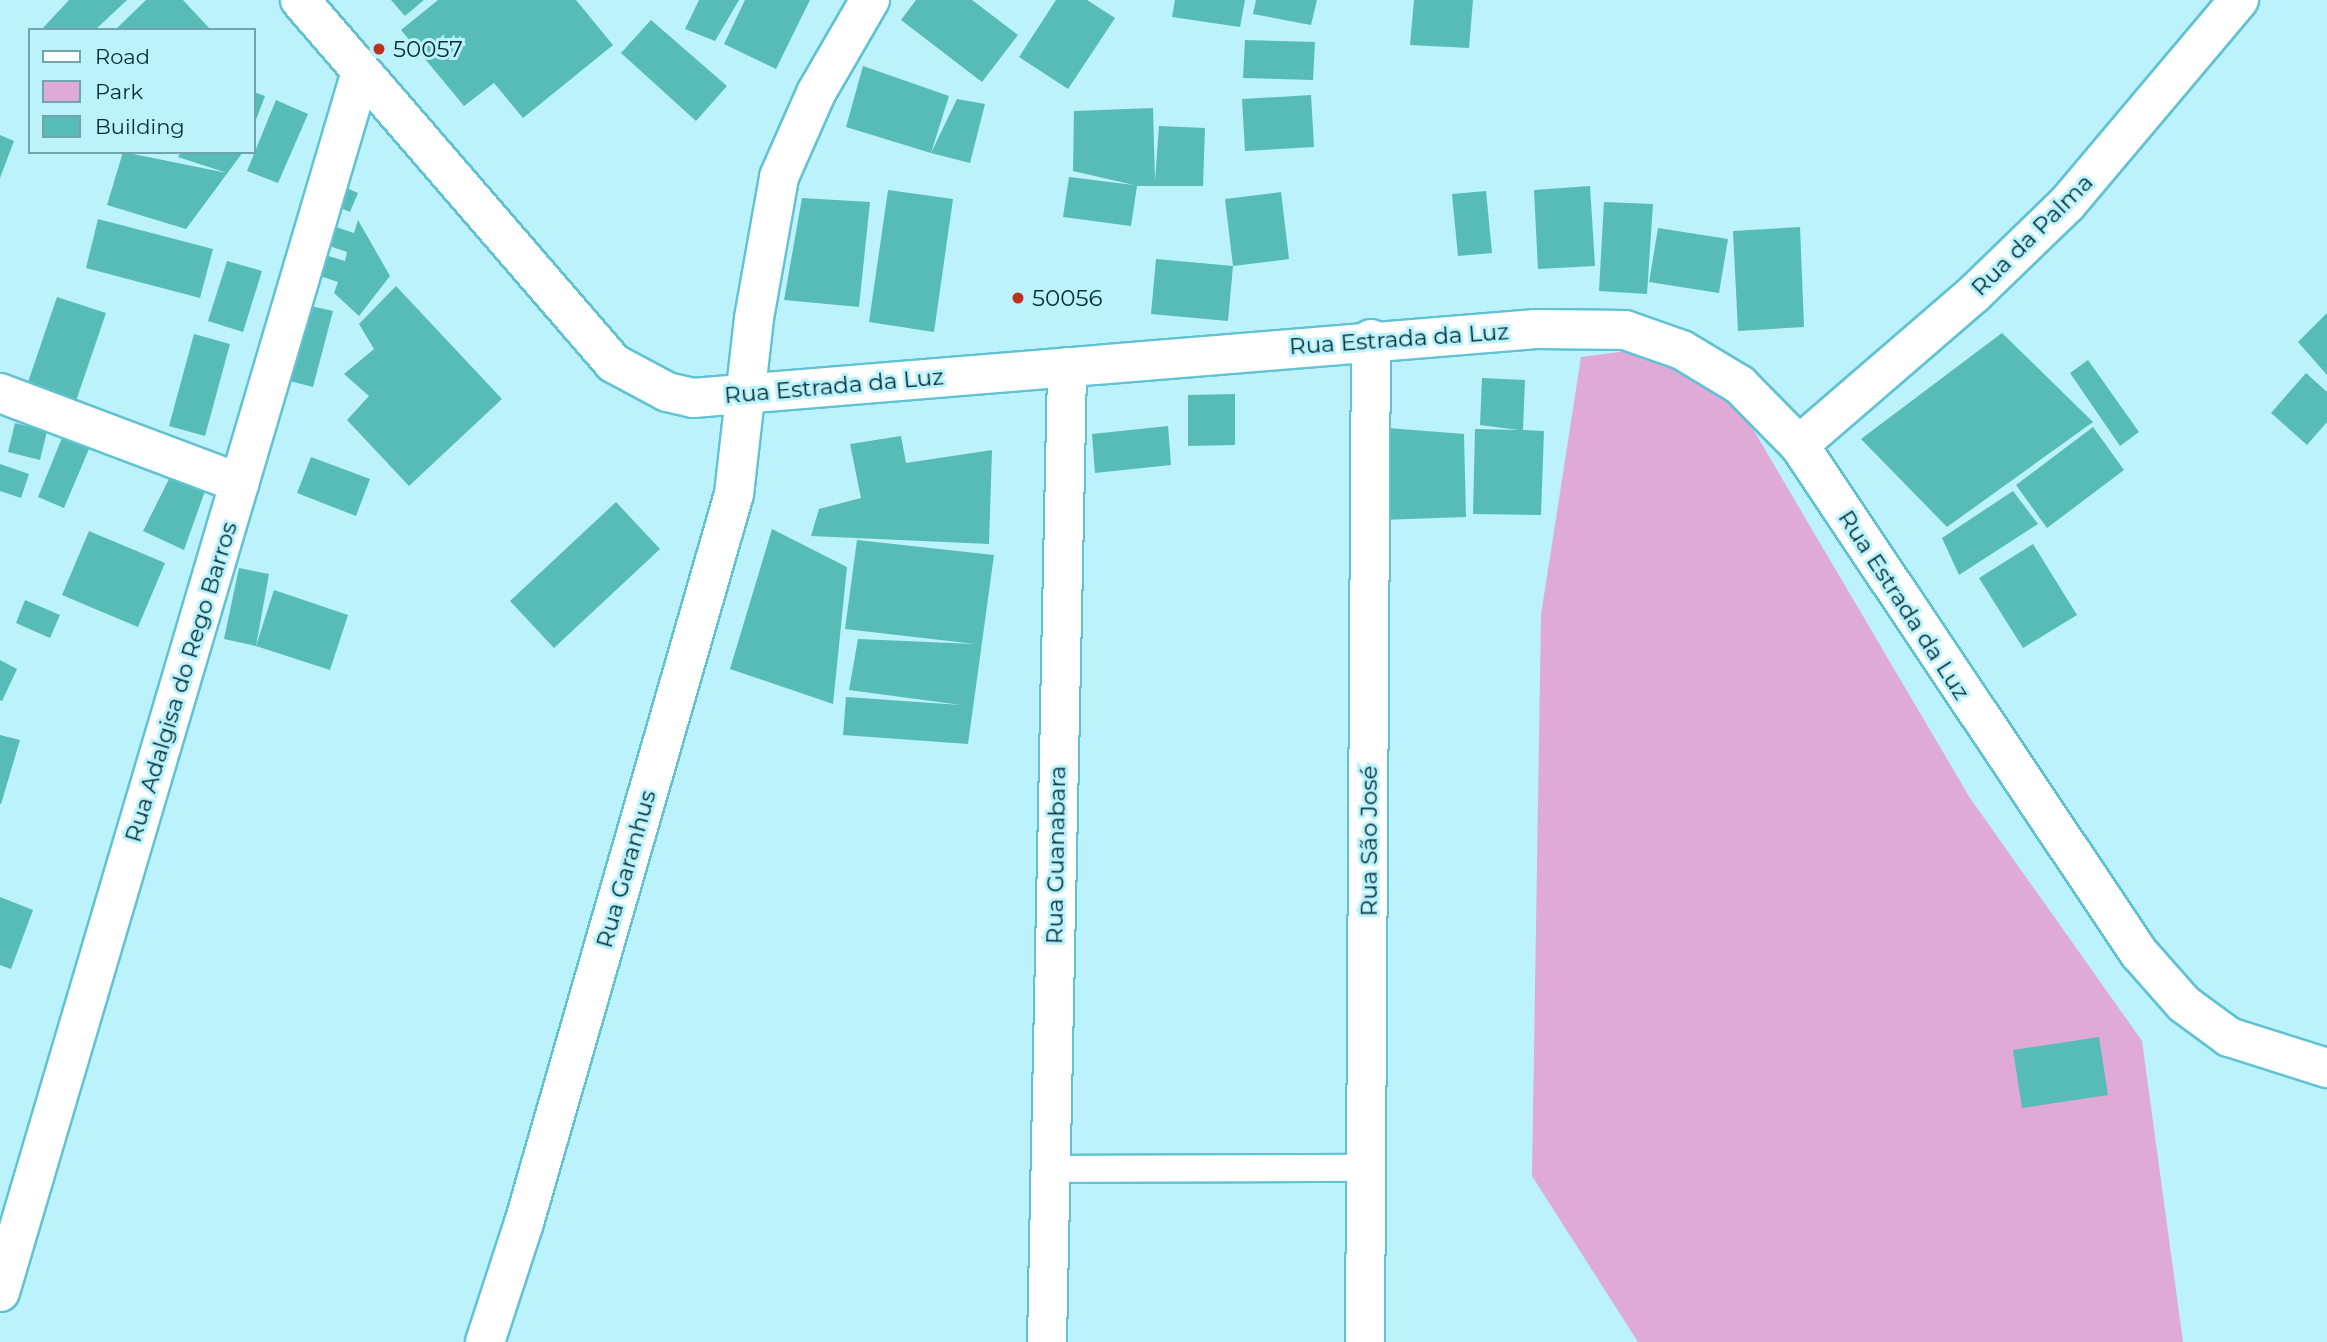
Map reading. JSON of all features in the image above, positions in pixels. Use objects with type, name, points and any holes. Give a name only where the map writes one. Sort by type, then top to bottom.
[{"type":"street","name":"Rua Estrada da Luz","points":[[300,0],[613,363],[667,392],[693,398],[1068,368],[1371,339],[1536,329],[1625,330],[1682,351],[1740,385],[1799,445],[2138,953],[2184,1004],[2229,1037],[2327,1068]]},
{"type":"street","name":"Rua Garanhus","points":[[485,1342],[524,1223],[734,494],[748,392],[756,304],[779,177],[816,93],[870,0]]},
{"type":"street","name":"Rua da Palma","points":[[1799,445],[1974,294],[2067,204],[2239,0]]},
{"type":"street","name":"Rua Adalgisa do Rego Barros","points":[[0,1292],[240,483],[298,273],[360,72]]},
{"type":"street","name":"Rua São José","points":[[1365,1342],[1371,339]]},
{"type":"street","name":"Rua Guanabara","points":[[1047,1342],[1048,1169],[1068,368]]},
{"type":"street","points":[[0,393],[240,483]]},
{"type":"lane","points":[[1048,1169],[1368,1168]]},
{"type":"green space","points":[[1658,347],[1737,402],[1970,798],[2142,1041],[2183,1342],[1638,1342],[1532,1176],[1541,615],[1581,357]]},
{"type":"building","points":[[69,0],[127,0],[97,28],[43,28]]},
{"type":"building","points":[[146,0],[183,0],[209,28],[117,28]]},
{"type":"building","points":[[391,0],[424,0],[405,16]]},
{"type":"building","points":[[438,0],[576,0],[613,45],[523,118],[494,83],[464,106],[401,30]]},
{"type":"building","points":[[699,0],[739,0],[715,41],[685,29]]},
{"type":"building","points":[[745,0],[810,0],[776,69],[724,44]]},
{"type":"building","points":[[916,0],[972,0],[1018,35],[982,82],[901,20]]},
{"type":"building","points":[[1056,0],[1087,0],[1115,18],[1068,89],[1019,57]]},
{"type":"building","points":[[1175,0],[1245,0],[1240,27],[1172,17]]},
{"type":"building","points":[[1256,0],[1317,0],[1311,25],[1253,14]]},
{"type":"building","points":[[1414,0],[1473,0],[1469,48],[1410,45]]},
{"type":"building","points":[[651,20],[727,86],[696,121],[621,53]]},
{"type":"building","points":[[1245,40],[1315,42],[1313,80],[1243,78]]},
{"type":"building","points":[[863,66],[949,96],[931,153],[846,127]]},
{"type":"building","points":[[256,93],[265,96],[256,120]]},
{"type":"building","points":[[1311,95],[1314,147],[1245,151],[1242,99]]},
{"type":"building","points":[[957,99],[985,104],[970,163],[931,153]]},
{"type":"building","points":[[276,100],[308,114],[278,183],[247,171]]},
{"type":"building","points":[[1153,108],[1155,181],[1159,126],[1205,128],[1203,186],[1137,186],[1131,226],[1063,217],[1069,177],[1134,185],[1073,171],[1074,111]]},
{"type":"building","points":[[0,135],[14,141],[0,178]]},
{"type":"building","points":[[122,154],[227,173],[178,157],[180,154],[242,154],[186,229],[107,205]]},
{"type":"building","points":[[331,181],[358,193],[350,212],[322,200]]},
{"type":"building","points":[[1590,186],[1595,266],[1538,269],[1534,190]]},
{"type":"building","points":[[888,190],[953,199],[934,332],[869,322]]},
{"type":"building","points":[[1486,191],[1492,253],[1458,256],[1452,194]]},
{"type":"building","points":[[1281,192],[1289,259],[1233,266],[1225,199]]},
{"type":"building","points":[[802,198],[870,202],[859,307],[784,300]]},
{"type":"building","points":[[1604,202],[1653,204],[1647,294],[1599,291]]},
{"type":"building","points":[[98,219],[213,249],[200,298],[86,268]]},
{"type":"building","points":[[358,220],[390,276],[359,316],[334,293],[338,282],[305,271],[312,251],[345,261],[347,252],[315,241],[321,222],[354,233]]},
{"type":"building","points":[[1800,227],[1804,327],[1738,331],[1733,231]]},
{"type":"building","points":[[1658,228],[1728,239],[1719,293],[1649,282]]},
{"type":"building","points":[[1156,259],[1233,266],[1228,321],[1151,314]]},
{"type":"building","points":[[227,261],[262,271],[243,332],[208,321]]},
{"type":"building","points":[[396,286],[502,399],[409,486],[347,420],[369,396],[344,374],[374,349],[359,324]]},
{"type":"building","points":[[57,297],[106,313],[75,404],[26,388]]},
{"type":"building","points":[[297,303],[333,311],[313,387],[278,378]]},
{"type":"building","points":[[2327,313],[2327,375],[2298,342]]},
{"type":"building","points":[[2002,333],[2093,422],[1947,527],[1861,439]]},
{"type":"building","points":[[194,334],[230,344],[205,436],[169,426]]},
{"type":"building","points":[[2088,360],[2139,432],[2120,446],[2070,373]]},
{"type":"building","points":[[2306,373],[2327,392],[2327,422],[2307,445],[2271,413]]},
{"type":"building","points":[[1482,378],[1525,380],[1523,430],[1544,431],[1541,515],[1473,514],[1475,429],[1519,430],[1480,425]]},
{"type":"building","points":[[1235,394],[1235,445],[1188,446],[1188,395]]},
{"type":"building","points":[[15,423],[47,431],[40,460],[8,452]]},
{"type":"building","points":[[1168,426],[1171,465],[1095,473],[1092,434]]},
{"type":"building","points":[[1375,427],[1464,434],[1466,517],[1380,520]]},
{"type":"building","points":[[2093,427],[2124,470],[2047,528],[2016,485]]},
{"type":"building","points":[[901,436],[906,463],[992,450],[989,544],[811,536],[819,509],[861,498],[850,444]]},
{"type":"building","points":[[62,438],[89,449],[64,508],[38,497]]},
{"type":"building","points":[[311,457],[370,479],[356,516],[297,493]]},
{"type":"building","points":[[0,464],[29,474],[21,498],[0,491]]},
{"type":"building","points":[[170,477],[205,491],[184,550],[143,531]]},
{"type":"building","points":[[2013,491],[2038,524],[1959,575],[1942,538]]},
{"type":"building","points":[[616,502],[660,549],[554,648],[510,601]]},
{"type":"building","points":[[772,529],[847,567],[833,704],[730,669]]},
{"type":"building","points":[[89,531],[165,563],[138,627],[62,595]]},
{"type":"building","points":[[857,540],[994,555],[968,744],[843,735],[846,697],[961,705],[849,690],[858,639],[975,644],[845,629]]},
{"type":"building","points":[[2033,544],[2077,615],[2023,648],[1979,578]]},
{"type":"building","points":[[239,568],[269,574],[256,646],[224,639]]},
{"type":"building","points":[[274,590],[348,615],[330,670],[256,646]]},
{"type":"building","points":[[25,600],[60,615],[50,638],[16,623]]},
{"type":"building","points":[[0,660],[17,669],[2,701],[0,700]]},
{"type":"building","points":[[0,735],[20,740],[1,804],[0,804]]},
{"type":"building","points":[[0,897],[33,910],[11,969],[0,965]]},
{"type":"building","points":[[2099,1037],[2108,1095],[2022,1108],[2013,1050]]},
{"type":"place","name":"50057","points":[[379,49]]},
{"type":"place","name":"50056","points":[[1018,298]]}]
